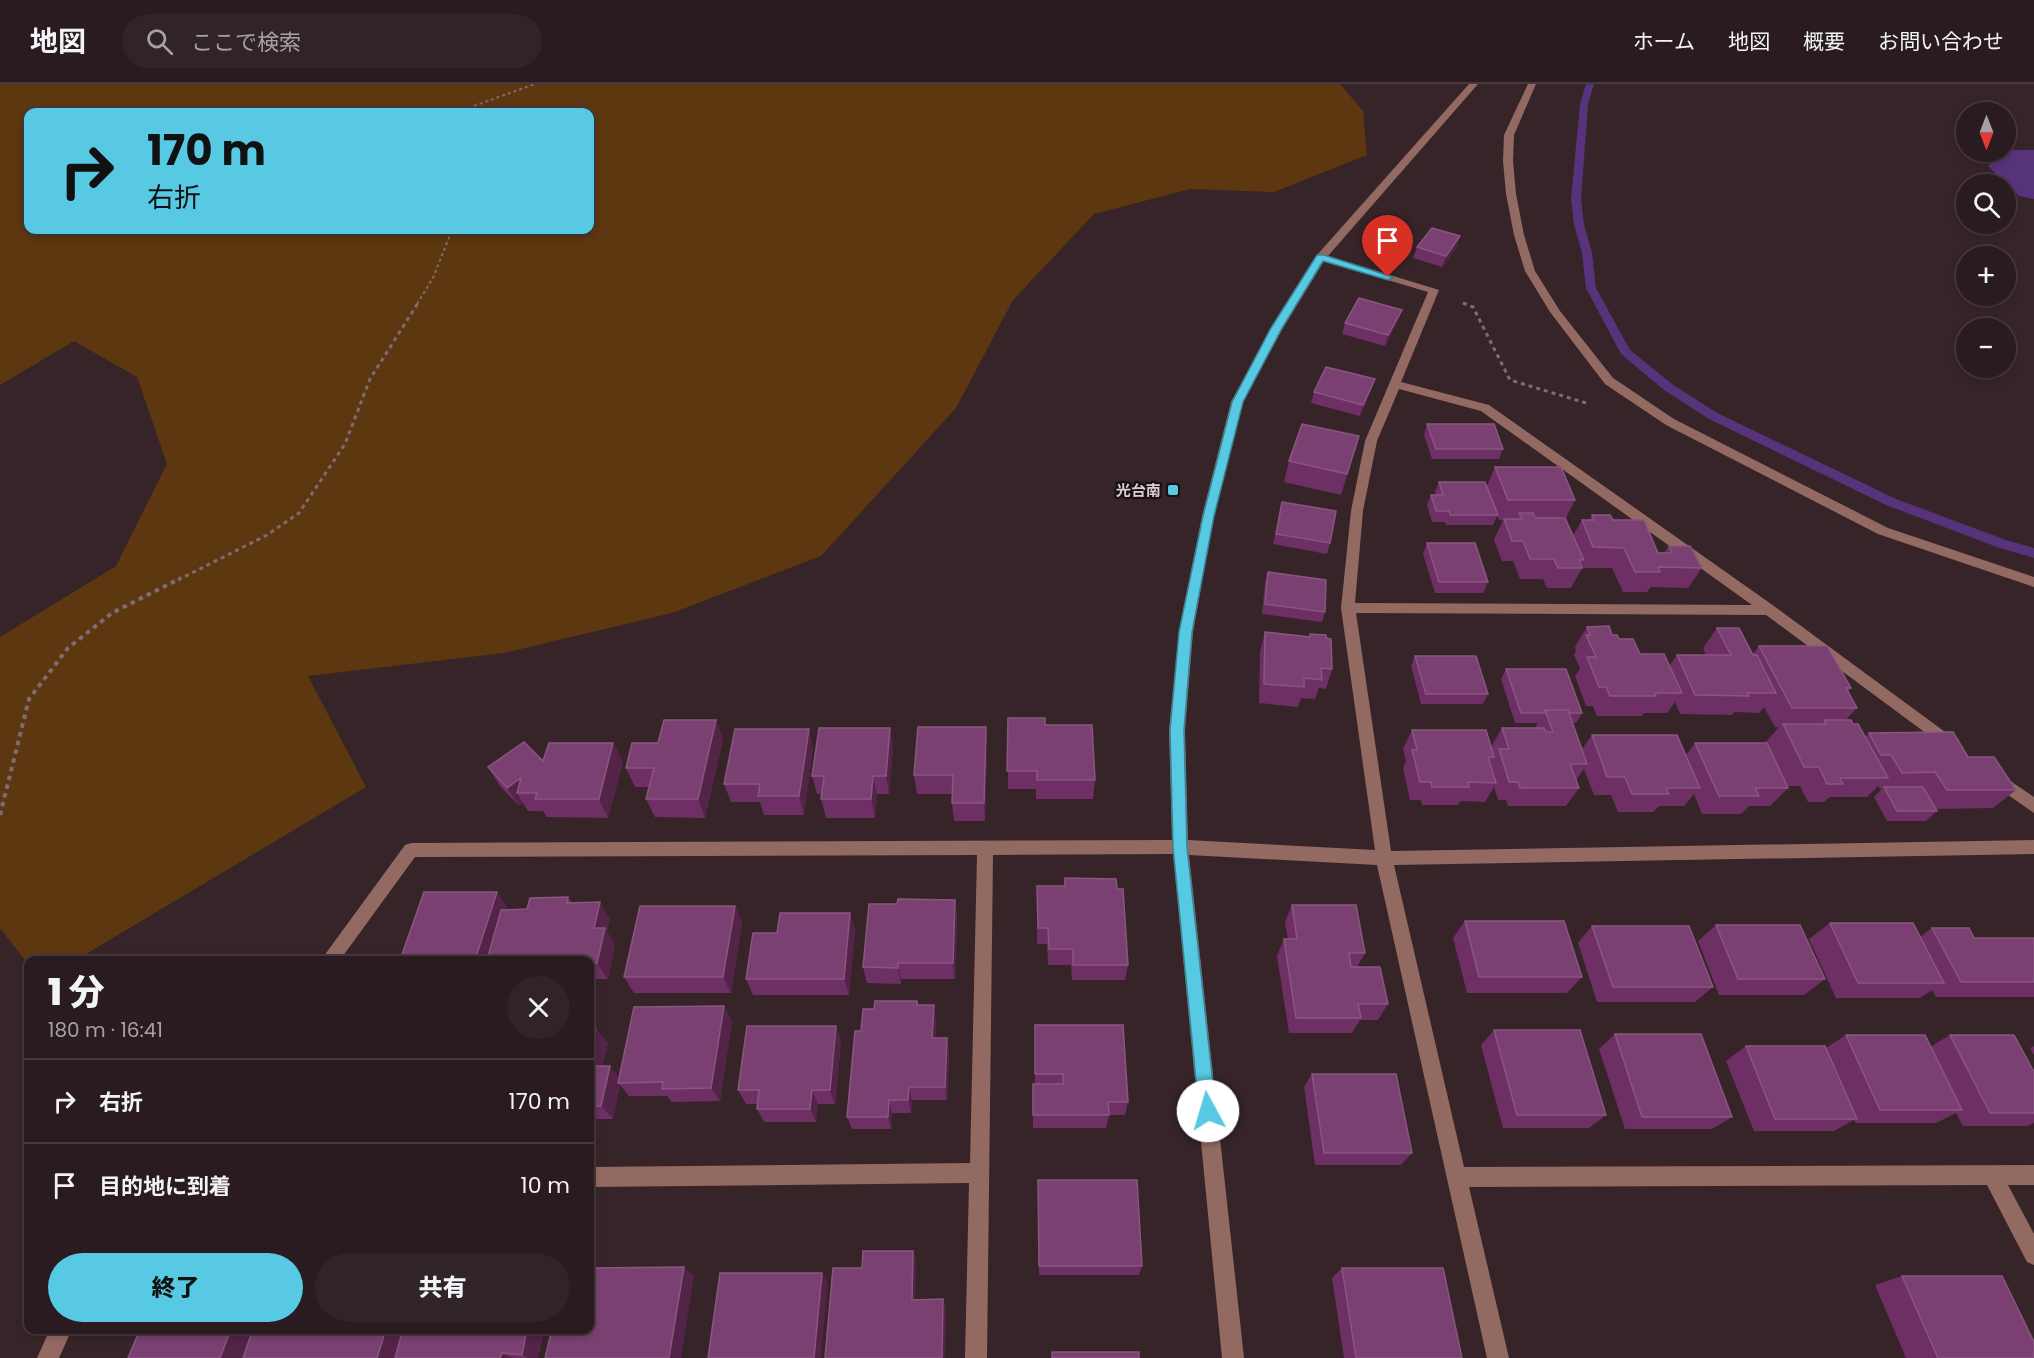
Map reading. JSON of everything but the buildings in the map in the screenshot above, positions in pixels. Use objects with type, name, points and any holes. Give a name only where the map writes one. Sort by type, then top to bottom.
[{"type":"street","points":[[1233,1358],[1180,847],[1177,730],[1186,632],[1208,516],[1237,402],[1276,328],[1321,257],[1474,84]]},
{"type":"street","points":[[1532,84],[1509,135],[1508,161],[1511,194],[1519,235],[1530,271],[1554,312],[1609,381],[1670,422],[1883,531],[2034,582]]},
{"type":"street","points":[[1321,257],[1434,291],[1371,441],[1357,511],[1348,608],[1384,858],[1498,1358]]},
{"type":"street","points":[[1394,384],[1485,408],[1769,610],[1958,750]]},
{"type":"street","points":[[1348,608],[1769,610]]},
{"type":"street","points":[[1987,771],[2034,806]]},
{"type":"street","points":[[333,956],[411,850],[1180,847],[1384,858],[2034,847]]},
{"type":"street","points":[[976,1358],[985,849]]},
{"type":"street","points":[[594,1177],[980,1173]]},
{"type":"street","points":[[1458,1177],[2034,1175]]},
{"type":"street","points":[[1993,1176],[2034,1255]]},
{"type":"street","points":[[48,1358],[59,1334]]},
{"type":"path","points":[[468,108],[535,84]]},
{"type":"path","points":[[0,816],[29,699],[68,648],[112,613],[267,535],[299,513],[345,444],[370,379],[434,278],[450,234]]},
{"type":"shaded area","points":[[0,84],[1340,84],[1363,111],[1367,155],[1274,192],[1190,189],[1094,214],[1013,300],[956,408],[821,556],[672,613],[504,653],[308,676],[366,787],[83,956],[24,956],[24,959],[0,928],[0,637],[116,566],[167,464],[137,377],[74,341],[0,385]]},
{"type":"shaded area","points":[[2016,150],[2034,150],[2034,199],[2019,196],[2016,193],[2016,174],[1996,174],[1988,166],[1992,162],[2016,162]]},
{"type":"waterway","points":[[1590,84],[1584,104],[1576,199],[1579,224],[1587,253],[1591,288],[1625,352],[1668,387],[1713,416],[1891,502],[2002,544],[2034,553]]},
{"type":"place","name":"光台南","points":[[1173,490]]},
{"type":"route","points":[[1208,1111],[1180,847],[1177,730],[1186,632],[1208,516],[1237,402],[1276,328],[1321,257],[1388,277]]}]
